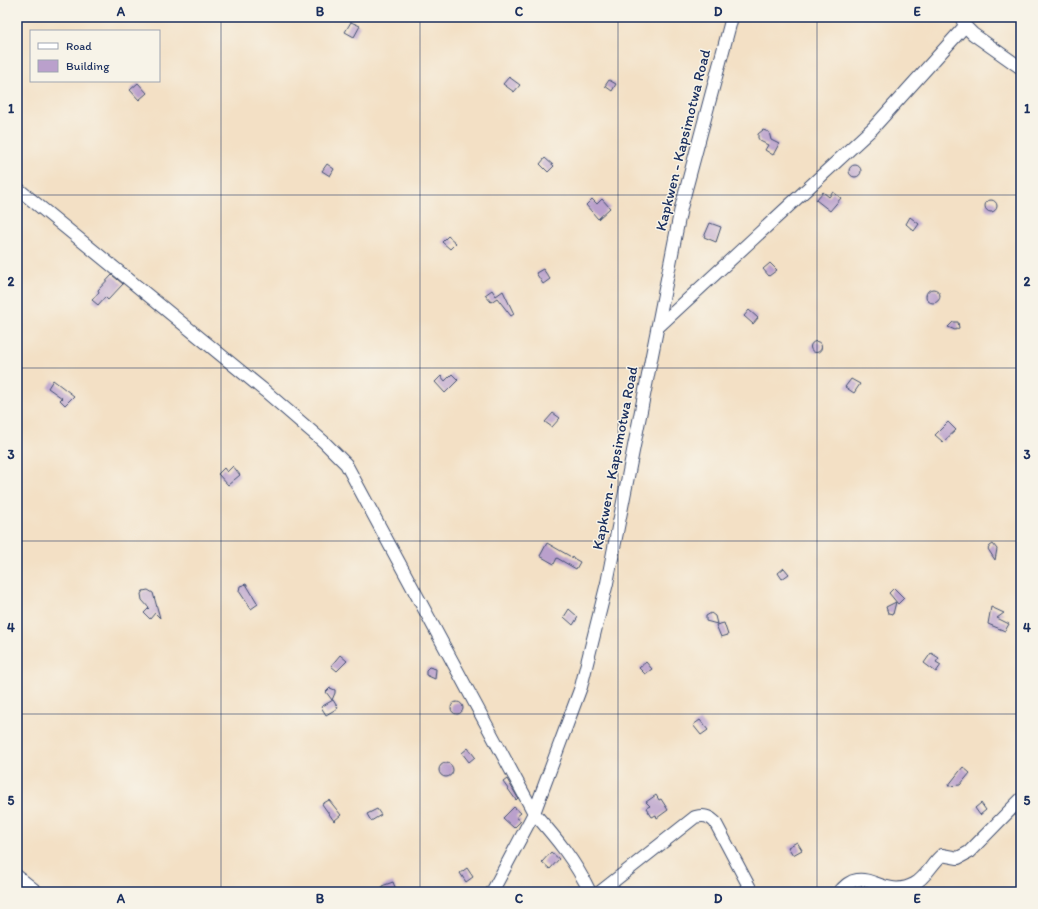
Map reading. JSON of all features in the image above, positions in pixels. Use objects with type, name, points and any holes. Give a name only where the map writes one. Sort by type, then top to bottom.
[{"type":"street","name":"Kapkwen - Kapsimotwa Road","points":[[492,892],[534,813],[581,687],[606,583],[681,208],[732,17]]},
{"type":"street","points":[[658,327],[873,128],[963,22],[1021,68]]},
{"type":"street","points":[[17,188],[265,391],[324,442],[346,464],[534,813],[561,843],[578,868],[590,892]]},
{"type":"street","points":[[839,892],[846,885],[856,880],[862,880],[888,888],[904,888],[914,884],[928,873],[937,859],[942,855],[958,858],[969,852],[1021,799]]},
{"type":"street","points":[[600,892],[696,817],[701,815],[706,816],[715,822],[752,892]]},
{"type":"street","points":[[17,876],[37,892]]},
{"type":"building","points":[[351,22],[360,26],[354,37],[345,32]]},
{"type":"building","points":[[509,77],[520,85],[514,92],[503,84]]},
{"type":"building","points":[[609,80],[616,84],[612,91],[605,86]]},
{"type":"building","points":[[138,83],[147,93],[139,100],[130,90]]},
{"type":"building","points":[[763,130],[769,132],[771,140],[779,144],[773,155],[765,150],[768,145],[760,141],[758,138],[758,134]]},
{"type":"building","points":[[545,158],[554,166],[548,172],[540,164]]},
{"type":"building","points":[[327,164],[334,169],[330,176],[322,171]]},
{"type":"building","points":[[853,165],[857,165],[861,171],[857,177],[853,177],[849,173],[849,169]]},
{"type":"building","points":[[823,192],[829,197],[833,192],[841,198],[830,211],[816,200]]},
{"type":"building","points":[[592,199],[597,204],[602,199],[610,208],[598,219],[586,205]]},
{"type":"building","points":[[989,200],[993,200],[997,206],[993,212],[989,212],[985,208],[985,204]]},
{"type":"building","points":[[910,217],[919,224],[914,231],[906,224]]},
{"type":"building","points":[[710,223],[721,227],[716,242],[704,237]]},
{"type":"building","points":[[448,236],[456,243],[450,249],[442,242]]},
{"type":"building","points":[[770,263],[777,270],[769,276],[763,269]]},
{"type":"building","points":[[543,269],[550,279],[543,284],[536,273]]},
{"type":"building","points":[[112,275],[123,284],[108,300],[105,297],[98,305],[92,300],[99,292],[98,290]]},
{"type":"building","points":[[933,289],[938,291],[940,296],[938,301],[933,303],[928,301],[926,296],[928,291]]},
{"type":"building","points":[[492,290],[496,296],[503,291],[514,314],[511,316],[497,298],[491,302],[485,295]]},
{"type":"building","points":[[749,310],[758,318],[753,324],[744,316]]},
{"type":"building","points":[[953,322],[958,322],[959,328],[955,330],[948,327]]},
{"type":"building","points":[[814,342],[818,342],[820,343],[820,351],[814,352],[811,349],[811,345]]},
{"type":"building","points":[[452,374],[458,380],[445,393],[435,382],[441,376],[445,381]]},
{"type":"building","points":[[851,379],[860,384],[854,393],[845,387]]},
{"type":"building","points":[[53,380],[74,396],[65,405],[60,400],[62,398],[48,388]]},
{"type":"building","points":[[553,413],[560,418],[552,427],[545,422]]},
{"type":"building","points":[[948,422],[956,430],[943,442],[935,435]]},
{"type":"building","points":[[233,466],[240,475],[228,485],[218,474],[224,468],[227,472]]},
{"type":"building","points":[[547,543],[580,562],[576,569],[557,558],[554,564],[540,556]]},
{"type":"building","points":[[993,544],[997,549],[995,560],[988,549]]},
{"type":"building","points":[[784,568],[789,574],[782,579],[778,573]]},
{"type":"building","points":[[246,584],[258,604],[251,609],[239,591],[240,586]]},
{"type":"building","points":[[894,588],[904,598],[898,604],[889,593]]},
{"type":"building","points":[[148,590],[153,593],[160,618],[155,613],[150,619],[144,613],[149,608],[142,600],[141,594],[143,591]]},
{"type":"building","points":[[896,602],[893,614],[888,613],[886,607]]},
{"type":"building","points":[[991,607],[1004,613],[997,618],[1009,624],[1005,631],[988,624]]},
{"type":"building","points":[[569,609],[578,617],[573,625],[564,617]]},
{"type":"building","points":[[711,613],[715,616],[717,624],[706,621],[706,616]]},
{"type":"building","points":[[724,623],[728,635],[721,637],[716,625]]},
{"type":"building","points":[[931,653],[939,658],[936,662],[941,665],[936,672],[924,663]]},
{"type":"building","points":[[340,655],[347,661],[337,671],[331,666]]},
{"type":"building","points":[[646,662],[652,669],[645,674],[639,668]]},
{"type":"building","points":[[429,667],[436,669],[435,679],[426,675],[426,670]]},
{"type":"building","points":[[330,688],[335,690],[332,700],[326,692]]},
{"type":"building","points":[[333,700],[338,708],[326,715],[321,707]]},
{"type":"building","points":[[459,702],[462,703],[462,713],[455,714],[452,713],[451,706],[452,703]]},
{"type":"building","points":[[700,720],[708,730],[701,735],[693,725]]},
{"type":"building","points":[[468,748],[475,757],[469,762],[462,753]]},
{"type":"building","points":[[443,763],[449,763],[453,767],[453,773],[449,777],[443,777],[439,773],[439,767]]},
{"type":"building","points":[[963,767],[970,773],[960,785],[948,786]]},
{"type":"building","points":[[507,779],[518,798],[516,800],[503,782]]},
{"type":"building","points":[[656,795],[659,800],[661,799],[668,810],[657,818],[656,815],[652,817],[646,808],[650,806],[646,802]]},
{"type":"building","points":[[329,800],[341,815],[334,821],[322,804]]},
{"type":"building","points":[[981,803],[986,810],[980,815],[975,808]]},
{"type":"building","points":[[514,807],[521,813],[516,817],[521,821],[514,828],[503,818]]},
{"type":"building","points":[[377,809],[381,815],[371,821],[367,814]]},
{"type":"building","points":[[797,842],[802,850],[793,855],[788,847]]},
{"type":"building","points":[[551,852],[559,859],[550,869],[542,862]]},
{"type":"building","points":[[467,868],[473,877],[466,882],[460,873]]},
{"type":"building","points":[[393,882],[397,892],[385,892],[382,886]]}]
